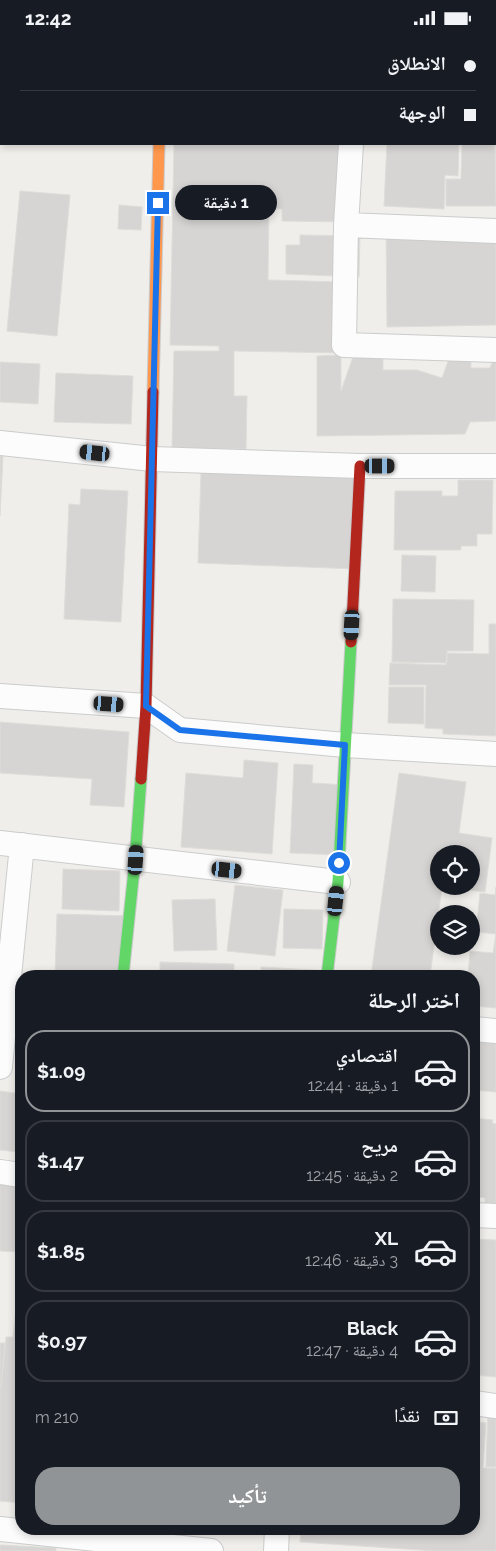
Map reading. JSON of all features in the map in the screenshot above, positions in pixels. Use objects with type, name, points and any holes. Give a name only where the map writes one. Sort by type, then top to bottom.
[{"type":"street","points":[[124,970],[136,860],[146,706],[159,145]]},
{"type":"street","points":[[351,145],[346,225],[344,345],[496,349]]},
{"type":"street","points":[[346,225],[496,231]]},
{"type":"street","points":[[0,443],[152,459],[360,466],[496,466]]},
{"type":"street","points":[[328,970],[338,882],[360,466]]},
{"type":"street","points":[[0,696],[146,706],[180,730],[345,745],[496,754]]},
{"type":"street","points":[[0,1067],[11,844],[338,882]]},
{"type":"street","points":[[480,1030],[496,1031]]},
{"type":"street","points":[[0,1172],[15,1174]]},
{"type":"street","points":[[480,1215],[496,1216]]},
{"type":"street","points":[[480,1404],[496,1406]]},
{"type":"street","points":[[0,1529],[15,1531]]},
{"type":"street","points":[[40,1535],[211,1551]]},
{"type":"street","points":[[276,1551],[277,1535]]},
{"type":"building","points":[[174,145],[353,145],[352,222],[282,221],[282,209],[269,209],[268,280],[344,282],[343,353],[234,351],[234,396],[247,396],[246,449],[172,448],[174,351],[219,351],[219,346],[170,345]]},
{"type":"building","points":[[387,145],[459,145],[458,176],[445,175],[444,209],[384,206]]},
{"type":"building","points":[[462,145],[495,145],[496,206],[446,206],[446,179],[461,179]]},
{"type":"building","points":[[20,191],[70,195],[57,336],[7,331]]},
{"type":"building","points":[[119,205],[142,207],[141,230],[118,229]]},
{"type":"building","points":[[386,228],[496,238],[496,325],[387,327]]},
{"type":"building","points":[[300,235],[360,236],[359,277],[286,274],[286,245],[300,245]]},
{"type":"building","points":[[354,354],[383,354],[383,370],[417,370],[442,378],[450,356],[471,356],[471,368],[490,368],[496,354],[496,421],[470,422],[465,434],[317,436],[317,356],[341,355],[341,391]]},
{"type":"building","points":[[0,362],[40,364],[38,404],[0,402]]},
{"type":"building","points":[[56,373],[133,376],[131,424],[54,422]]},
{"type":"building","points":[[0,456],[3,456],[0,516]]},
{"type":"building","points":[[201,472],[360,476],[357,569],[198,563]]},
{"type":"building","points":[[458,480],[493,480],[492,534],[477,534],[477,546],[461,546],[461,550],[394,550],[395,491],[442,491],[442,496],[458,496]]},
{"type":"building","points":[[81,489],[128,491],[121,622],[64,619],[69,504],[80,505]]},
{"type":"building","points":[[402,555],[436,556],[435,592],[401,591]]},
{"type":"building","points":[[393,599],[474,600],[473,651],[447,651],[447,663],[392,662]]},
{"type":"building","points":[[489,624],[496,624],[496,736],[443,734],[443,729],[425,728],[426,685],[389,685],[390,663],[446,665],[447,653],[489,654]]},
{"type":"building","points":[[389,687],[424,687],[424,724],[388,723]]},
{"type":"building","points":[[0,722],[129,732],[124,807],[90,805],[92,779],[0,773]]},
{"type":"building","points":[[244,760],[278,763],[272,854],[181,847],[186,773],[243,778]]},
{"type":"building","points":[[294,764],[313,765],[312,783],[346,785],[343,855],[290,853]]},
{"type":"building","points":[[399,773],[466,782],[459,833],[492,838],[485,892],[480,891],[480,845],[430,845],[430,895],[441,895],[440,905],[430,905],[430,955],[433,955],[431,970],[372,970]]},
{"type":"building","points":[[63,869],[120,871],[119,911],[62,909]]},
{"type":"building","points":[[235,885],[283,890],[275,956],[227,951]]},
{"type":"building","points":[[496,887],[496,934],[480,932],[480,893],[495,895]]},
{"type":"building","points":[[215,899],[217,950],[174,951],[172,900]]},
{"type":"building","points":[[284,909],[323,910],[322,949],[283,948]]},
{"type":"building","points":[[57,914],[130,916],[120,970],[55,970]]},
{"type":"building","points":[[496,934],[496,1008],[480,1007],[480,970],[468,970],[470,955],[480,955],[480,952],[493,953]]},
{"type":"building","points":[[160,962],[234,964],[234,970],[160,970]]},
{"type":"building","points":[[261,967],[314,970],[261,970]]},
{"type":"building","points":[[480,1039],[496,1040],[496,1092],[480,1091]]},
{"type":"building","points":[[0,1091],[15,1093],[15,1152],[0,1150]]},
{"type":"building","points":[[480,1119],[493,1120],[492,1123],[496,1124],[496,1205],[485,1204],[485,1198],[480,1197]]},
{"type":"building","points":[[0,1184],[15,1185],[15,1252],[0,1251]]},
{"type":"building","points":[[480,1239],[496,1240],[496,1377],[480,1376]]},
{"type":"building","points":[[15,1317],[15,1502],[0,1501],[0,1343],[5,1343],[1,1388],[6,1337],[13,1337]]},
{"type":"building","points":[[488,1410],[496,1411],[496,1467],[486,1467]]},
{"type":"building","points":[[480,1422],[486,1423],[483,1468],[496,1468],[496,1551],[435,1551],[300,1542],[301,1535],[480,1535]]},
{"type":"building","points":[[0,1545],[56,1548],[56,1551],[0,1551]]},
{"type":"traffic: fast","points":[[328,970],[338,882],[351,642]]},
{"type":"traffic: fast","points":[[124,970],[141,779]]},
{"type":"traffic: slow","points":[[153,392],[159,145]]},
{"type":"traffic: jam","points":[[141,779],[146,706],[153,392]]},
{"type":"traffic: jam","points":[[351,642],[360,466]]},
{"type":"route","points":[[158,203],[146,706],[180,730],[345,745],[339,863]]}]
